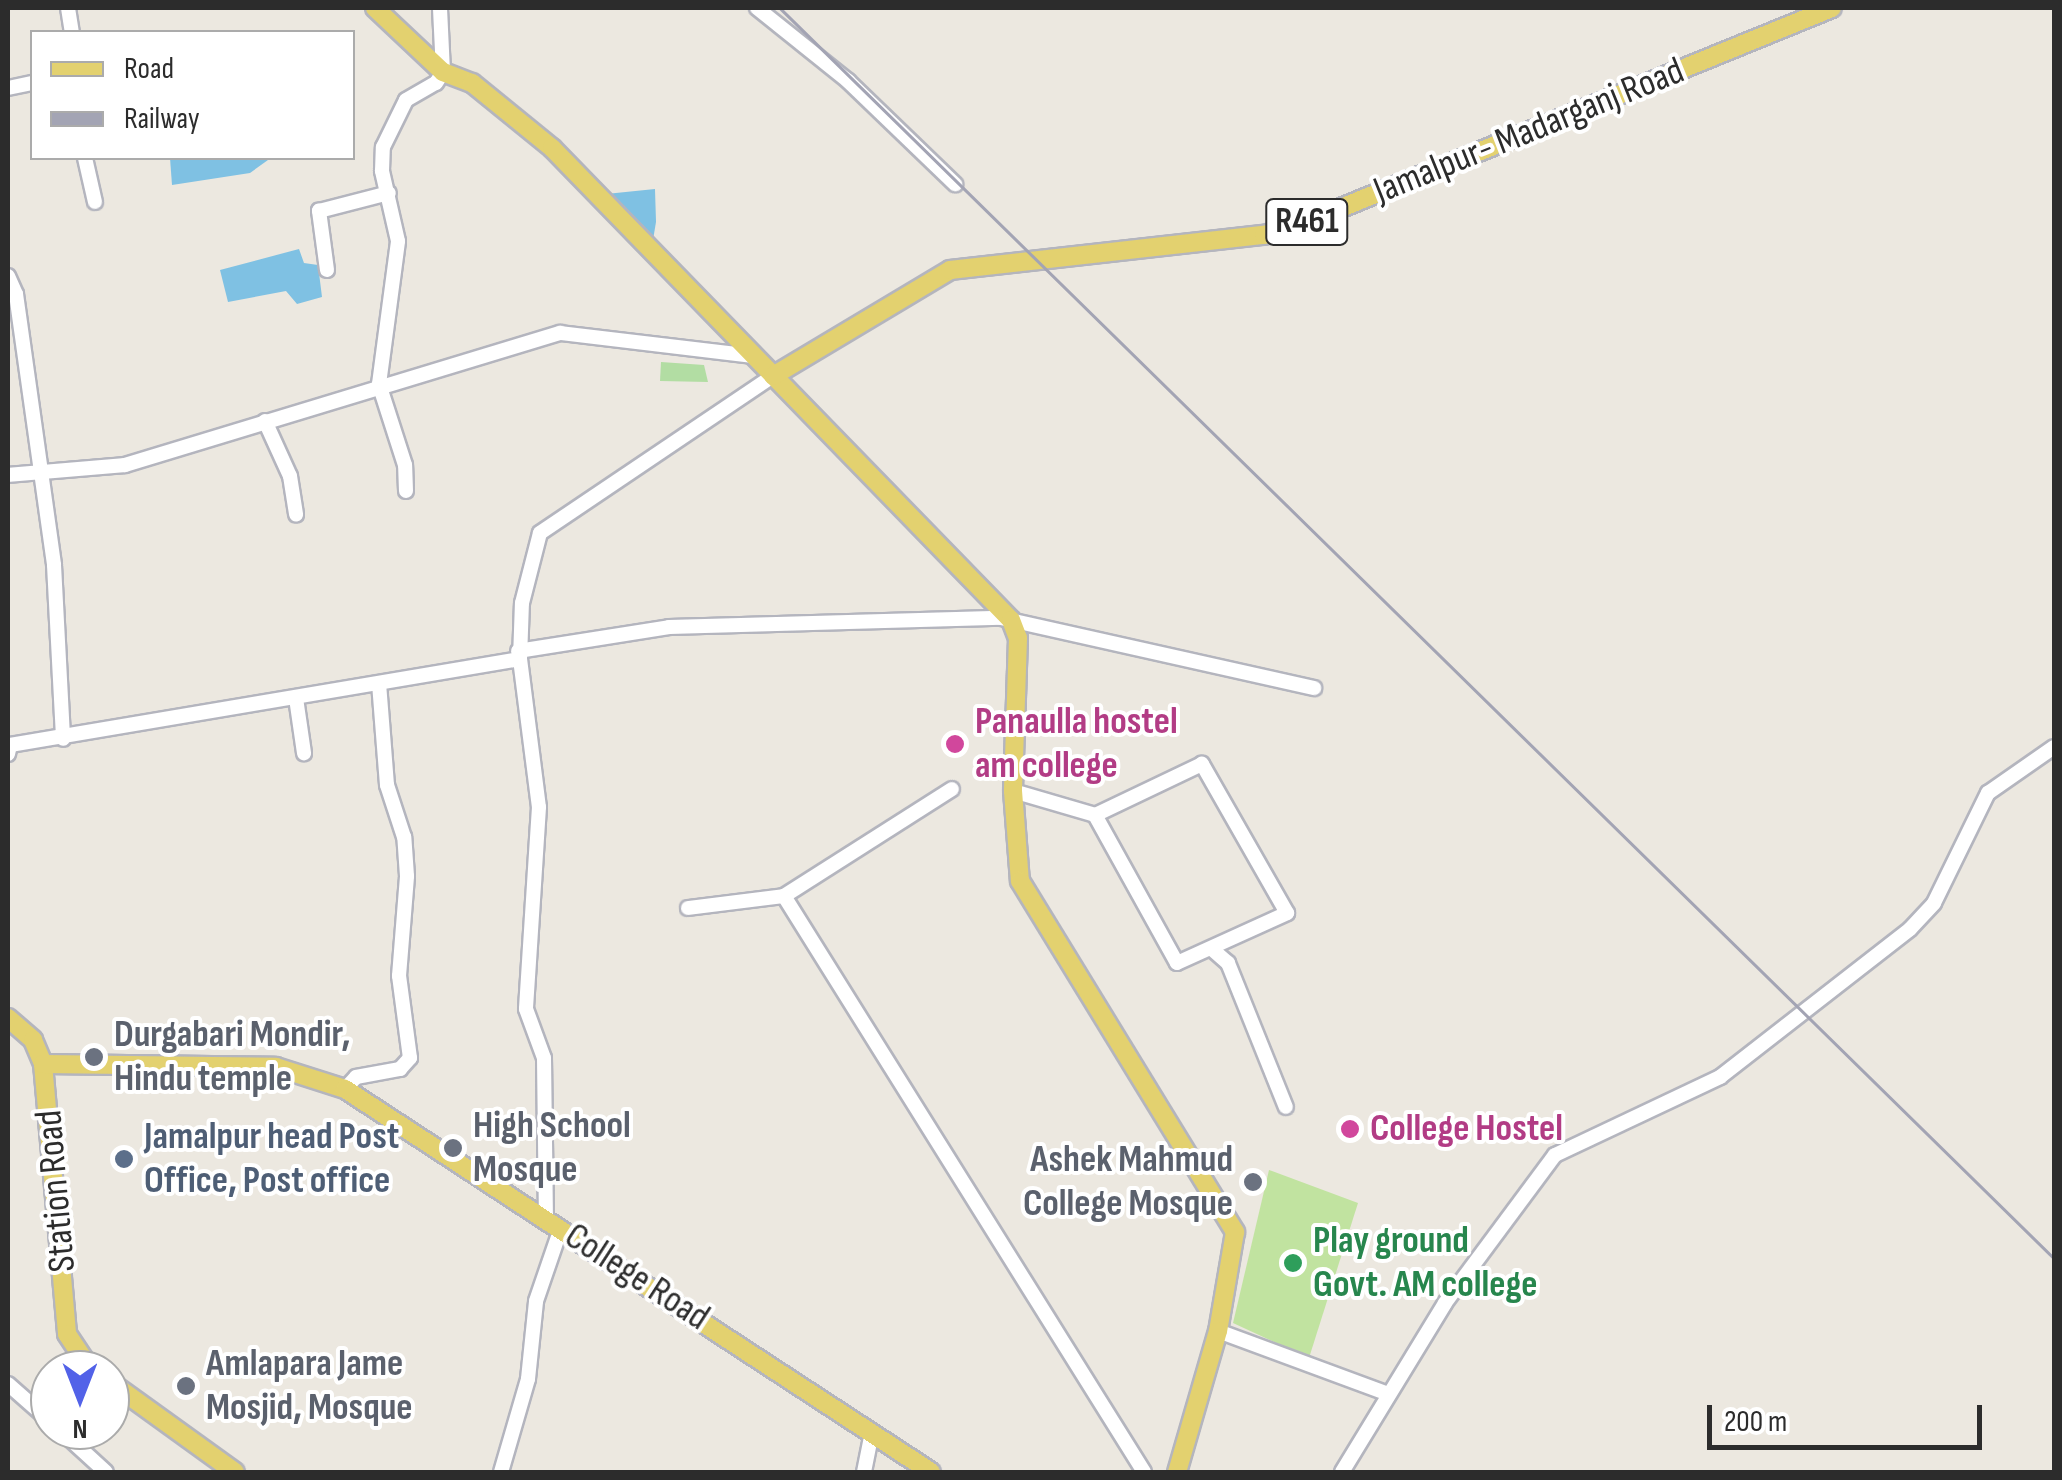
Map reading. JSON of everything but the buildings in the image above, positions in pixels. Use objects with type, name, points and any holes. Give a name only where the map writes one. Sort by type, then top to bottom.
[{"type":"main road","points":[[374,8],[443,72],[472,83],[552,148],[1011,620],[1018,638],[1015,863],[1236,1232],[1218,1331],[1178,1472]]},
{"type":"main road","name":"Jamalpur- Madarganj Road","points":[[773,376],[950,270],[1264,235],[1304,223],[1832,8]]},
{"type":"main road","name":"Station Road","points":[[8,1018],[33,1040],[43,1064],[67,1334],[77,1350]]},
{"type":"main road","name":"College Road","points":[[43,1064],[276,1066],[345,1089],[931,1472]]},
{"type":"main road","points":[[130,1396],[236,1472]]},
{"type":"street","points":[[406,490],[405,466],[380,384],[398,241],[383,147],[406,100],[436,83],[443,72],[440,8]]},
{"type":"street","points":[[757,8],[848,81],[955,184]]},
{"type":"street","points":[[85,160],[94,202]]},
{"type":"street","points":[[327,270],[319,211],[389,193]]},
{"type":"street","points":[[8,276],[16,294],[54,565],[63,739]]},
{"type":"street","points":[[8,476],[126,465],[380,384],[560,333],[752,356]]},
{"type":"street","points":[[501,1472],[528,1379],[536,1301],[553,1223],[544,1058],[526,1009],[539,807],[519,655],[528,568],[540,533],[773,376]]},
{"type":"street","points":[[265,422],[290,476],[296,514]]},
{"type":"street","points":[[8,748],[380,683],[669,627],[1011,620],[1314,688]]},
{"type":"street","points":[[345,1089],[356,1077],[400,1069],[410,1058],[399,976],[407,876],[387,785],[380,683]]},
{"type":"street","points":[[296,698],[304,753]]},
{"type":"street","points":[[1342,1472],[1445,1303],[1555,1155],[1720,1077],[1910,930],[1934,903],[1988,793],[2054,747]]},
{"type":"street","points":[[1014,792],[1095,815],[1202,764],[1287,913],[1232,942],[1177,963],[1095,815]]},
{"type":"street","points":[[688,908],[784,896],[952,790]]},
{"type":"street","points":[[784,896],[1144,1472]]},
{"type":"street","points":[[1228,963],[1232,942]]},
{"type":"street","points":[[1213,950],[1228,963],[1286,1106]]},
{"type":"street","points":[[1218,1331],[1388,1394]]},
{"type":"street","points":[[8,1384],[30,1403]]},
{"type":"street","points":[[864,1472],[872,1432]]},
{"type":"street","points":[[82,1450],[106,1472]]},
{"type":"green space","points":[[661,362],[704,365],[708,382],[660,381]]},
{"type":"green space","name":"Play ground Govt. AM college","points":[[1269,1170],[1358,1203],[1309,1358],[1233,1323]]},
{"type":"water","points":[[170,160],[268,160],[250,173],[172,185]]},
{"type":"water","points":[[655,189],[656,222],[653,240],[606,194]]},
{"type":"water","points":[[299,249],[304,263],[318,265],[322,297],[297,304],[286,291],[228,302],[220,270]]},
{"type":"railway","points":[[780,8],[2054,1258]]},
{"type":"place","name":"Panaulla hostel am college","points":[[955,744]]},
{"type":"place","name":"Durgabari Mondir, Hindu temple","points":[[94,1057]]},
{"type":"place","name":"College Hostel","points":[[1350,1129]]},
{"type":"place","name":"High School Mosque","points":[[453,1148]]},
{"type":"place","name":"Jamalpur head Post Office, Post office","points":[[124,1159]]},
{"type":"place","name":"Ashek Mahmud College Mosque","points":[[1253,1182]]},
{"type":"place","name":"Play ground Govt. AM college","points":[[1293,1263]]},
{"type":"place","name":"Amlapara Jame Mosjid, Mosque","points":[[186,1386]]}]
